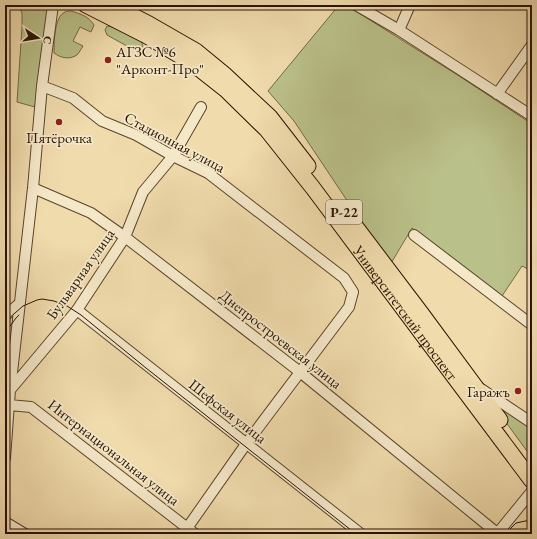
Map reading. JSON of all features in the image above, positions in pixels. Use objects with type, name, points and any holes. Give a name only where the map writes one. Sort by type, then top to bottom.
[{"type":"highway","name":"Университетский проспект","points":[[86,5],[147,36],[192,63],[225,89],[267,130],[313,188],[532,481]]},
{"type":"highway","name":"Университетский проспект","points":[[112,5],[196,51],[224,74],[270,117],[422,313],[532,464]]},
{"type":"street","points":[[5,458],[10,390],[33,188],[42,86],[53,5]]},
{"type":"street","points":[[356,5],[399,30],[532,116]]},
{"type":"street","points":[[399,30],[410,5]]},
{"type":"street","points":[[497,94],[532,45]]},
{"type":"street","name":"Стадионная улица","points":[[42,86],[73,98],[102,121],[136,135],[173,156],[208,173],[344,278],[354,292],[349,307],[300,372]]},
{"type":"street","name":"Бульварная улица","points":[[10,390],[77,310],[125,237],[143,192],[173,156],[201,107]]},
{"type":"street","name":"Днепростроевская улица","points":[[33,188],[91,213],[125,237],[300,372],[497,534]]},
{"type":"street","points":[[414,235],[532,325]]},
{"type":"street","points":[[5,316],[20,303]]},
{"type":"street","name":"Шефская улица","points":[[77,310],[360,534]]},
{"type":"street","points":[[188,532],[246,444],[300,372]]},
{"type":"street","points":[[474,385],[532,423]]},
{"type":"street","name":"Интернациональная улица","points":[[9,405],[31,407],[188,532]]},
{"type":"street","points":[[497,534],[532,491]]},
{"type":"street","points":[[5,522],[25,534]]},
{"type":"green space","points":[[18,5],[47,5],[48,12],[35,107],[17,102],[22,27],[22,13]]},
{"type":"green space","points":[[339,5],[346,5],[532,124],[532,271],[522,266],[502,296],[412,228],[390,265],[294,121],[268,91]]},
{"type":"green space","points":[[71,11],[87,17],[94,25],[91,32],[80,27],[73,41],[83,46],[77,55],[71,58],[65,58],[54,53],[55,31],[61,15]]},
{"type":"green space","points":[[107,26],[119,29],[133,36],[141,42],[143,48],[135,50],[107,35],[105,30]]},
{"type":"green space","points":[[481,382],[532,418],[532,458],[478,384]]},
{"type":"tram line","points":[[5,323],[23,306],[37,300],[42,299],[54,301],[67,306],[81,315],[356,534]]},
{"type":"tram line","points":[[5,333],[19,315]]},
{"type":"tram line","points":[[505,534],[516,523],[532,520]]},
{"type":"place","name":"АГЗС №6 \"Арконт-Про\"","points":[[108,60]]},
{"type":"place","name":"Пятёрочка","points":[[59,122]]},
{"type":"place","name":"Гаражъ","points":[[518,391]]}]
